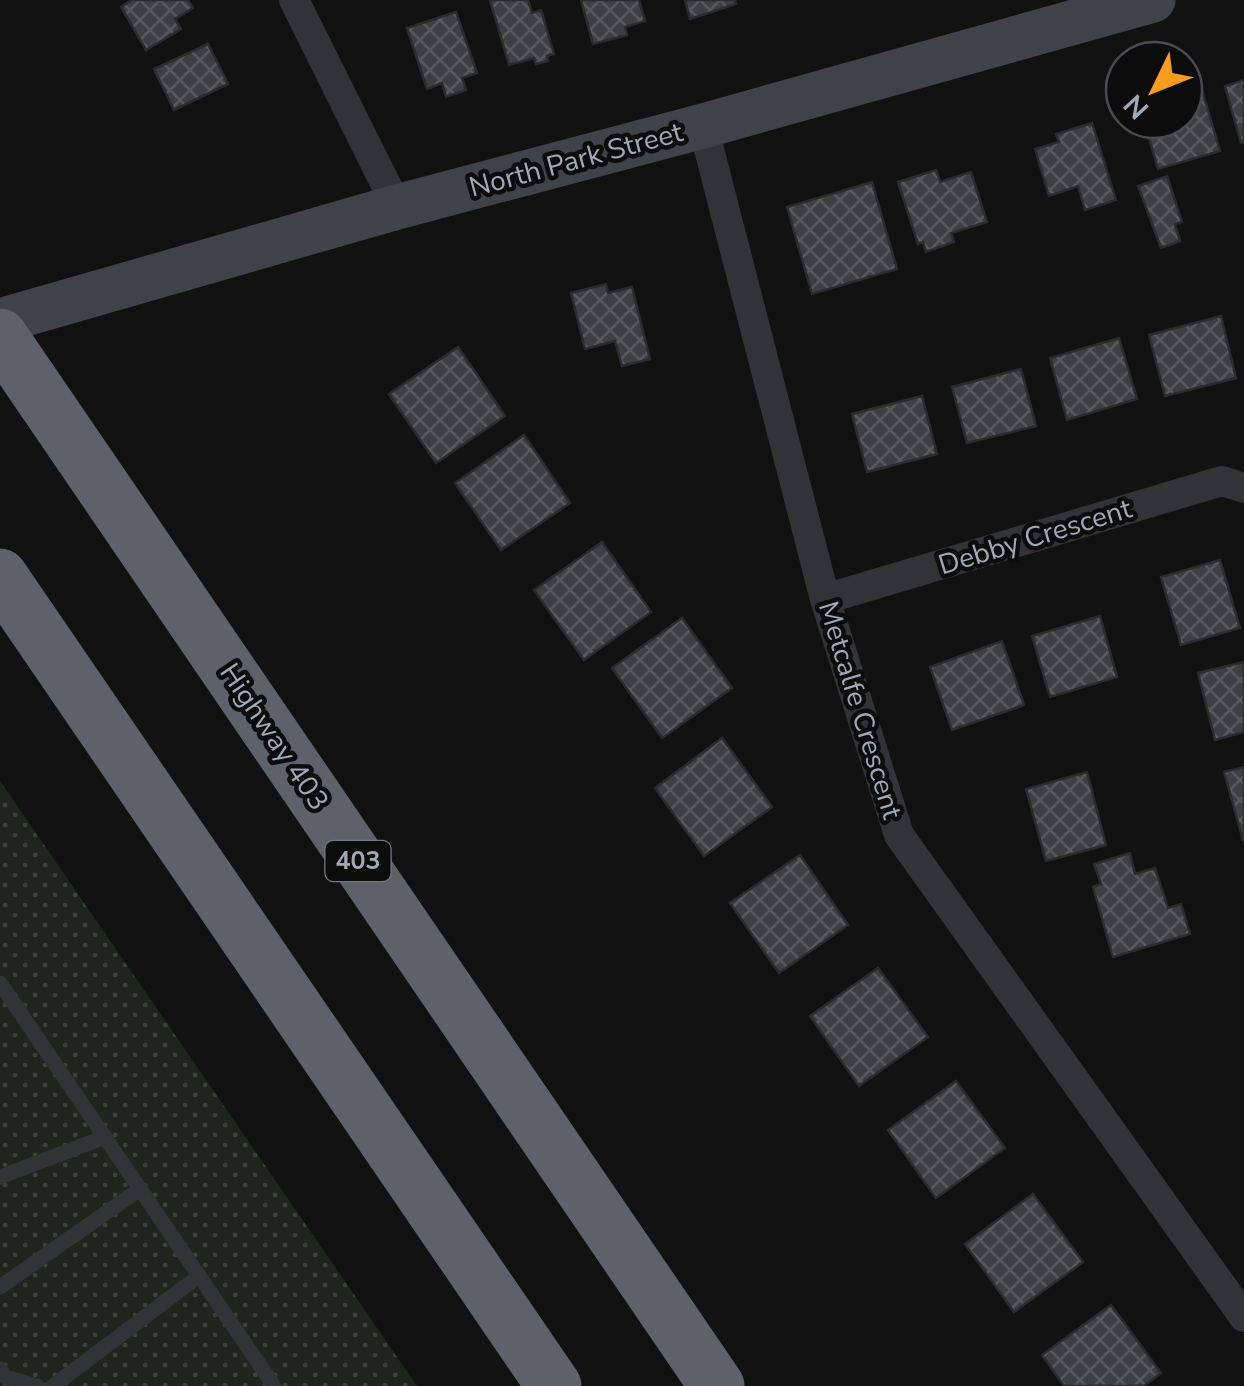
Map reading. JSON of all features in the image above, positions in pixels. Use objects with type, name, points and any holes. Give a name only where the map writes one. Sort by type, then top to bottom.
[{"type":"highway","name":"Highway 403","points":[[0,336],[717,1386]]},
{"type":"highway","points":[[0,576],[554,1386]]},
{"type":"main road","name":"North Park Street","points":[[0,321],[397,207],[1153,0]]},
{"type":"street","points":[[294,0],[397,207]]},
{"type":"street","name":"Metcalfe Crescent","points":[[703,126],[825,599],[899,835],[1244,1318]]},
{"type":"street","name":"Debby Crescent","points":[[825,599],[1222,480],[1244,488]]},
{"type":"lane","points":[[0,983],[274,1386]]},
{"type":"lane","points":[[0,1177],[105,1137]]},
{"type":"lane","points":[[0,1287],[140,1189]]},
{"type":"lane","points":[[53,1386],[199,1276]]},
{"type":"lane","points":[[0,1368],[6,1377],[37,1386]]},
{"type":"shaded area","points":[[0,781],[417,1386],[0,1386]]},
{"type":"building","points":[[132,0],[188,0],[193,8],[175,19],[181,29],[146,50],[121,7]]},
{"type":"building","points":[[490,0],[528,0],[532,13],[541,10],[554,54],[547,56],[548,61],[536,64],[534,58],[509,65]]},
{"type":"building","points":[[581,0],[639,0],[645,21],[625,27],[627,35],[593,44]]},
{"type":"building","points":[[685,0],[735,0],[736,4],[690,19]]},
{"type":"building","points":[[456,12],[477,73],[462,78],[466,90],[446,97],[442,83],[427,89],[407,28]]},
{"type":"building","points":[[208,44],[228,84],[174,110],[154,69]]},
{"type":"building","points":[[1244,80],[1244,142],[1241,143],[1225,86]]},
{"type":"building","points":[[1204,97],[1220,151],[1158,169],[1150,140],[1204,140]]},
{"type":"building","points":[[1092,123],[1116,200],[1085,210],[1078,186],[1049,196],[1035,149],[1059,142],[1056,134]]},
{"type":"building","points":[[936,170],[940,182],[971,172],[987,222],[951,233],[954,242],[926,252],[923,242],[918,244],[898,182]]},
{"type":"building","points":[[1167,176],[1182,222],[1175,224],[1180,241],[1161,248],[1138,186]]},
{"type":"building","points":[[872,182],[897,269],[812,294],[787,207]]},
{"type":"building","points":[[606,284],[608,293],[632,287],[650,359],[622,366],[615,341],[585,349],[571,293]]},
{"type":"building","points":[[1221,316],[1236,378],[1165,396],[1149,335]]},
{"type":"building","points":[[1119,338],[1137,399],[1067,420],[1050,358]]},
{"type":"building","points":[[458,347],[505,416],[436,463],[389,394]]},
{"type":"building","points":[[1021,369],[1036,426],[967,443],[952,387]]},
{"type":"building","points":[[922,396],[937,454],[867,472],[852,414]]},
{"type":"building","points":[[524,435],[570,503],[501,550],[455,483]]},
{"type":"building","points":[[602,542],[651,612],[584,660],[534,590]]},
{"type":"building","points":[[1220,560],[1240,628],[1181,645],[1161,577]]},
{"type":"building","points":[[1100,616],[1117,677],[1050,697],[1032,636]]},
{"type":"building","points":[[682,618],[732,688],[662,738],[612,668]]},
{"type":"building","points":[[1002,641],[1024,705],[952,730],[930,667]]},
{"type":"building","points":[[1244,662],[1244,732],[1215,740],[1198,673]]},
{"type":"building","points":[[722,738],[772,807],[704,856],[655,788]]},
{"type":"building","points":[[1244,767],[1244,840],[1243,840],[1224,772]]},
{"type":"building","points":[[1087,772],[1106,845],[1046,861],[1026,789]]},
{"type":"building","points":[[1130,853],[1135,874],[1155,868],[1168,908],[1181,904],[1190,934],[1113,957],[1093,887],[1101,884],[1094,864]]},
{"type":"building","points":[[800,855],[848,925],[779,973],[730,903]]},
{"type":"building","points":[[878,968],[928,1037],[859,1086],[810,1016]]},
{"type":"building","points":[[956,1081],[1005,1148],[936,1198],[888,1130]]},
{"type":"building","points":[[1033,1194],[1083,1262],[1014,1312],[965,1244]]},
{"type":"building","points":[[1111,1305],[1161,1373],[1144,1386],[1064,1386],[1042,1355]]}]
